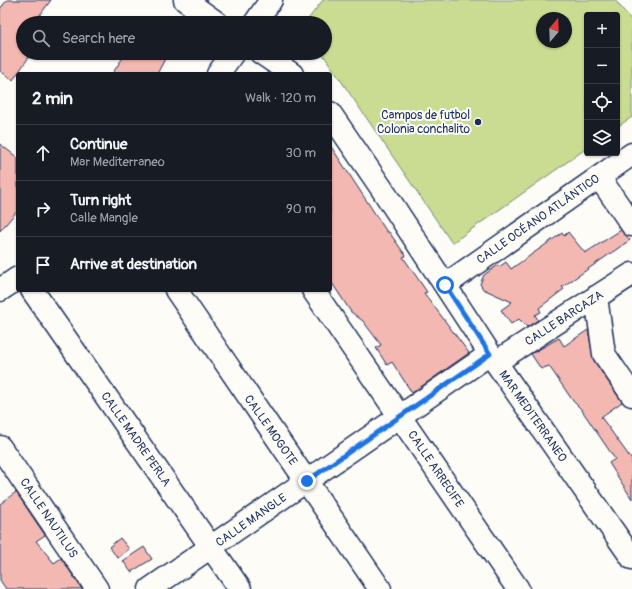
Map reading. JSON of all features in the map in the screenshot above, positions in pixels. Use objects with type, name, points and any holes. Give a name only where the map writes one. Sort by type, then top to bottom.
[{"type":"street","points":[[185,0],[207,16]]},
{"type":"street","points":[[260,16],[271,0]]},
{"type":"street","points":[[219,72],[228,60]]},
{"type":"street","points":[[271,60],[289,72]]},
{"type":"street","name":"MAR MEDITERRANEO","points":[[332,116],[493,358],[632,558]]},
{"type":"street","name":"CALLE OCÉANO ATLÁNTICO","points":[[445,285],[632,154]]},
{"type":"street","points":[[599,177],[632,225]]},
{"type":"street","name":"CALLE BARCAZA","points":[[493,358],[632,274]]},
{"type":"street","points":[[0,290],[16,279]]},
{"type":"street","name":"CALLE MADRE PERLA","points":[[33,292],[240,589]]},
{"type":"street","name":"CALLE MOGOTE","points":[[177,292],[380,589]]},
{"type":"street","name":"CALLE ARRECIFE","points":[[314,292],[518,589]]},
{"type":"street","points":[[596,297],[604,354],[632,395]]},
{"type":"street","name":"CALLE MANGLE","points":[[150,589],[401,417],[493,358]]},
{"type":"street","name":"CALLE NAUTILUS","points":[[0,447],[98,589]]},
{"type":"green space","name":"Campos de futbol Colonia conchalito","points":[[323,0],[615,0],[632,21],[632,117],[620,125],[620,12],[584,12],[584,150],[452,243],[327,60],[332,60],[332,16],[310,16]]},
{"type":"building","points":[[7,0],[51,0],[39,16],[16,16],[16,60],[27,60],[19,72],[16,72],[16,76],[13,80],[0,71],[0,9]]},
{"type":"building","points":[[121,60],[164,60],[158,72],[113,72]]},
{"type":"building","points":[[0,144],[16,156],[16,212],[0,231]]},
{"type":"building","points":[[332,148],[387,232],[389,232],[406,256],[403,257],[427,292],[424,293],[469,353],[412,393],[392,362],[387,365],[376,348],[381,345],[363,321],[351,312],[332,283]]},
{"type":"building","points":[[621,230],[630,240],[562,287],[564,289],[539,308],[541,312],[535,315],[538,320],[527,327],[519,319],[511,324],[501,310],[512,302],[483,289],[480,284],[484,275],[498,265],[499,267],[506,262],[511,269],[562,233],[564,236],[568,232],[585,253]]},
{"type":"building","points":[[588,330],[594,361],[622,402],[601,417],[632,460],[632,499],[609,463],[615,459],[581,409],[573,401],[549,366],[541,369],[531,354],[559,338],[564,346]]},
{"type":"building","points":[[16,492],[45,535],[36,541],[54,563],[61,558],[82,589],[6,589],[0,580],[0,504]]},
{"type":"building","points":[[120,538],[129,549],[118,558],[109,547]]},
{"type":"building","points":[[144,547],[152,559],[131,572],[123,561]]},
{"type":"place","name":"Campos de futbol Colonia conchalito","points":[[478,122]]},
{"type":"route","points":[[307,481],[490,354],[445,285]]}]
